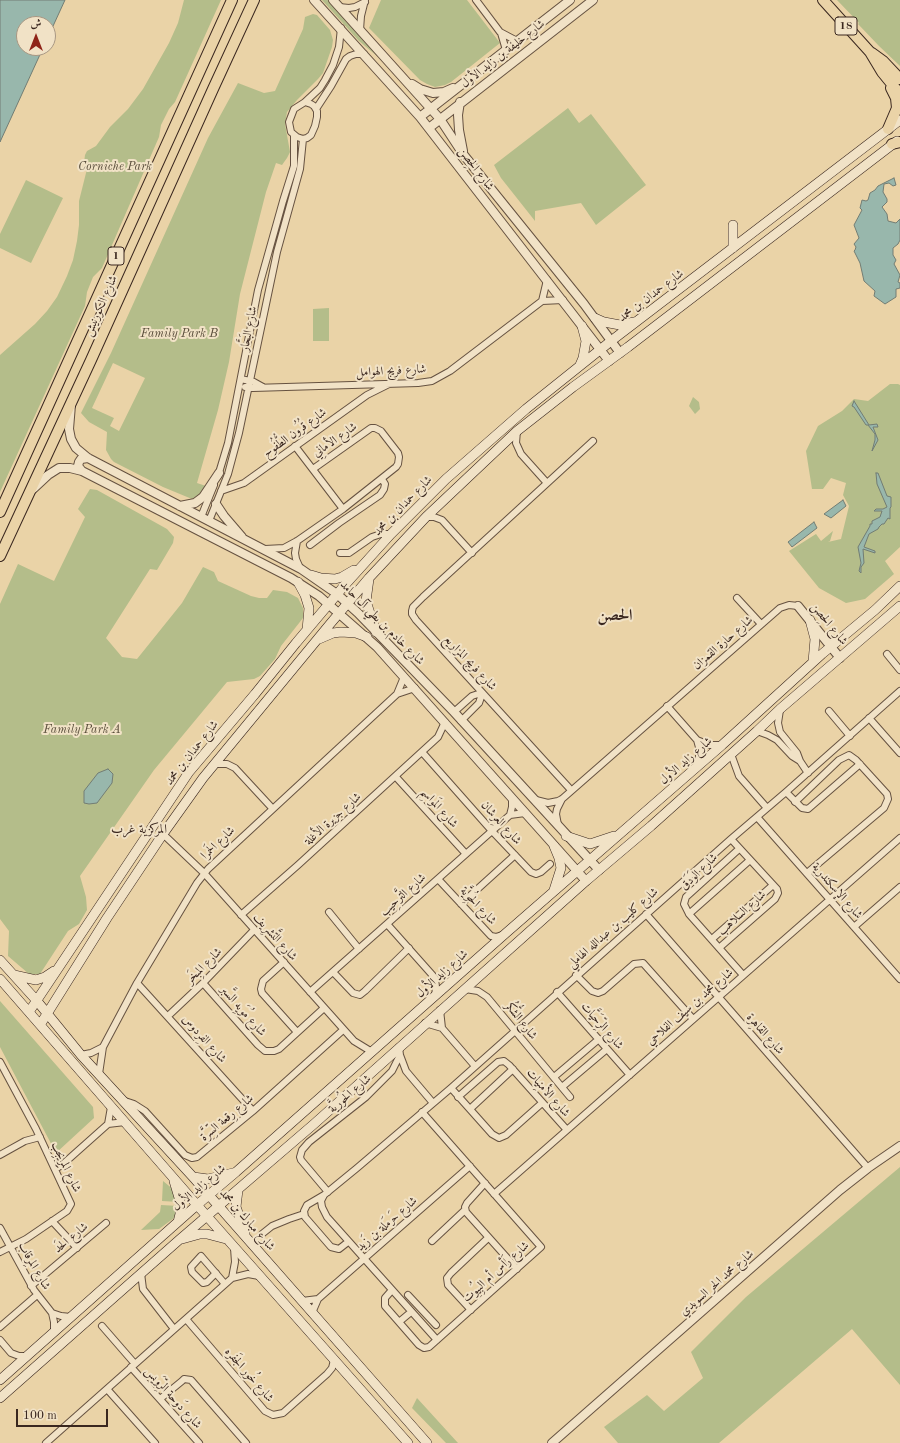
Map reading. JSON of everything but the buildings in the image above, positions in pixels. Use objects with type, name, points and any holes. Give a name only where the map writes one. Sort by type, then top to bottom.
[{"type":"main road","name":"شارع الكورنيش","points":[[0,512],[232,0]]},
{"type":"main road","name":"18","points":[[823,0],[885,69],[900,94]]},
{"type":"main road","name":"شارع الكورنيش","points":[[0,556],[72,402],[209,96],[254,2]]},
{"type":"main road","name":"18","points":[[885,69],[900,79]]},
{"type":"main road","points":[[888,129],[896,112],[897,102],[885,69],[900,71]]},
{"type":"main road","name":"شارع حمدان بن محمد","points":[[29,1012],[189,772],[337,594],[391,534],[446,479],[526,409],[611,341],[900,120]]},
{"type":"main road","name":"شارع حمدان بن محمد","points":[[40,1025],[163,834],[191,794],[369,578],[426,517],[517,431],[897,142]]},
{"type":"main road","points":[[733,225],[733,248]]},
{"type":"main road","points":[[595,318],[604,322],[620,325],[637,322]]},
{"type":"main road","points":[[579,366],[583,358],[586,341],[582,326]]},
{"type":"main road","points":[[311,575],[321,578],[335,579],[348,574],[364,564]]},
{"type":"main road","points":[[369,578],[366,601],[376,632]]},
{"type":"main road","points":[[298,582],[309,608],[307,630]]},
{"type":"main road","name":"شارع زايد الأول","points":[[0,1380],[209,1194],[236,1172],[506,933],[722,745],[813,662],[900,586]]},
{"type":"main road","name":"شارع زايد الأول","points":[[0,1398],[218,1206],[399,1051],[440,1010],[586,881],[651,826],[780,709],[900,606]]},
{"type":"main road","points":[[810,620],[816,639],[813,662]]},
{"type":"main road","points":[[316,641],[333,633],[341,632],[356,633],[367,637]]},
{"type":"main road","points":[[566,836],[590,844],[620,834]]},
{"type":"main road","points":[[551,894],[558,881],[561,868],[560,858],[554,846]]},
{"type":"main road","name":"شارع مبارك بن محمد","points":[[0,960],[37,1001],[81,1055],[209,1194],[247,1240],[427,1443]]},
{"type":"main road","points":[[14,975],[31,979],[40,979],[59,968]]},
{"type":"main road","points":[[0,979],[197,1205],[408,1443]]},
{"type":"main road","points":[[193,1177],[208,1179],[236,1172]]},
{"type":"main road","points":[[173,1176],[180,1201],[178,1222]]},
{"type":"main road","points":[[238,1190],[236,1207],[247,1240]]},
{"type":"main road","points":[[179,1240],[195,1235],[207,1234],[221,1236],[231,1243]]},
{"type":"street","name":"شارع الحِصن","points":[[314,0],[341,28],[429,128],[609,361]]},
{"type":"street","name":"شارع الحِصن","points":[[333,0],[440,119],[464,154],[595,318],[620,353]]},
{"type":"street","points":[[476,0],[500,32],[506,50]]},
{"type":"street","name":"شارع خليفة بن زايد الأول","points":[[420,117],[570,0]]},
{"type":"street","name":"شارع خليفة بن زايد الأول","points":[[429,128],[460,102],[592,0]]},
{"type":"street","points":[[338,7],[355,7],[365,1]]},
{"type":"street","points":[[360,30],[361,16],[365,1]]},
{"type":"street","points":[[341,28],[339,47],[325,80],[320,88],[305,102],[297,106],[290,116],[289,127],[294,136],[303,139],[309,137],[317,121],[316,109],[332,86],[346,59],[356,54],[364,54]]},
{"type":"street","points":[[500,32],[517,41]]},
{"type":"street","points":[[406,80],[420,89],[433,93],[444,92],[458,87]]},
{"type":"street","points":[[305,102],[311,104],[316,109]]},
{"type":"street","points":[[460,102],[458,115],[464,154]]},
{"type":"street","name":"شارع البَحَّار","points":[[201,517],[219,473],[228,443],[260,286],[294,166],[294,136]]},
{"type":"street","name":"شارع البَحَّار","points":[[209,521],[235,450],[250,384],[268,290],[287,211],[300,169],[303,139]]},
{"type":"street","points":[[547,280],[542,301],[563,300]]},
{"type":"street","points":[[260,286],[265,286],[268,290]]},
{"type":"street","name":"شارع فريج الهوامل","points":[[241,379],[250,384],[263,387],[418,383],[438,378],[542,301]]},
{"type":"street","name":"شارع فريج الهوامل","points":[[240,386],[250,384]]},
{"type":"street","points":[[367,395],[370,390],[368,384]]},
{"type":"street","name":"شارع قُرُون الطُّفُوح","points":[[221,491],[244,484],[367,395],[391,384]]},
{"type":"street","name":"شارع خادم بن بطي آل حامد","points":[[72,402],[69,429],[71,439],[76,448],[88,458],[301,569],[348,603],[454,712],[558,825],[566,836],[599,870]]},
{"type":"street","name":"شارع الأمانِي","points":[[262,549],[284,548],[298,541],[343,509],[396,468],[399,457],[398,453],[381,431],[375,428],[368,430],[312,469]]},
{"type":"street","points":[[517,431],[516,443],[521,454],[547,483]]},
{"type":"street","name":"شارع فريج المزاريع","points":[[571,790],[414,617],[412,610],[416,604],[593,441]]},
{"type":"street","points":[[295,446],[343,509]]},
{"type":"street","points":[[82,471],[78,466],[79,462],[88,458]]},
{"type":"street","name":"شارع خادم بن بطي آل حامد","points":[[28,494],[59,468],[70,468],[82,471],[298,582],[329,605],[367,637],[415,688],[525,814],[586,881]]},
{"type":"street","points":[[180,506],[195,503],[203,497],[219,473]]},
{"type":"street","points":[[310,545],[380,495],[385,484],[382,479]]},
{"type":"street","points":[[225,480],[234,487]]},
{"type":"street","points":[[216,504],[224,516],[246,541]]},
{"type":"street","points":[[426,517],[434,517],[442,520],[472,553]]},
{"type":"street","points":[[326,520],[339,523]]},
{"type":"street","points":[[340,554],[349,553],[372,536],[391,534]]},
{"type":"street","points":[[298,541],[295,553],[301,569]]},
{"type":"street","points":[[737,598],[761,624]]},
{"type":"street","name":"شارع حارة القمزان","points":[[558,825],[556,814],[557,809],[562,799],[571,790],[780,608],[789,605],[798,606]]},
{"type":"street","name":"شارع الحِصن","points":[[798,606],[840,658]]},
{"type":"street","name":"شارع الحِصن","points":[[842,637],[851,648]]},
{"type":"street","points":[[887,654],[900,670]]},
{"type":"street","name":"شارع الحَمرا","points":[[397,694],[404,677]]},
{"type":"street","name":"شارع الحَمرا","points":[[99,1074],[103,1047],[137,983],[204,873],[272,808],[397,694],[415,688]]},
{"type":"street","name":"شارع كليب بن عبدالله الهاملي","points":[[304,1214],[304,1207],[306,1205],[326,1194],[451,1088],[474,1065],[900,691]]},
{"type":"street","points":[[454,712],[472,696],[481,693],[480,703],[461,720]]},
{"type":"street","points":[[667,706],[697,740],[709,746],[722,745]]},
{"type":"street","points":[[780,709],[778,723],[780,732],[797,753],[800,762]]},
{"type":"street","points":[[829,711],[850,736]]},
{"type":"street","points":[[869,718],[900,753]]},
{"type":"street","name":"شارع جزيرة الأغلة","points":[[241,915],[396,777],[438,737],[444,722]]},
{"type":"street","points":[[757,731],[773,737],[782,744],[808,772]]},
{"type":"street","name":"شارع جزيرة الأغلة","points":[[438,737],[454,732]]},
{"type":"street","points":[[697,740],[700,756],[697,767]]},
{"type":"street","name":"شارع العِرشان","points":[[422,752],[515,855],[461,904]]},
{"type":"street","points":[[731,754],[739,776],[767,808]]},
{"type":"street","points":[[795,802],[844,757],[851,756],[860,764],[886,794],[888,799],[888,803],[884,808],[807,873]]},
{"type":"street","points":[[215,764],[227,764],[235,768],[272,808]]},
{"type":"street","points":[[786,792],[804,809],[811,809],[860,764]]},
{"type":"street","name":"شارع المَواسِم","points":[[396,777],[466,854]]},
{"type":"street","points":[[512,799],[510,815],[525,814]]},
{"type":"street","points":[[534,799],[543,803],[548,803],[562,799]]},
{"type":"street","name":"شارع التَّرحِيب","points":[[310,992],[510,815]]},
{"type":"street","name":"شارع الإسكندرية","points":[[757,817],[900,979]]},
{"type":"street","name":"شارع التَّشرِيف","points":[[163,834],[204,873],[356,1044],[372,1052]]},
{"type":"street","name":"شارع محمد بن سيف الفلاحي","points":[[494,1194],[900,838]]},
{"type":"street","name":"شارع السلاهب","points":[[719,948],[777,897],[778,893],[731,839]]},
{"type":"street","name":"شارع الوَدَق","points":[[739,849],[686,897],[684,904],[688,912],[750,860]]},
{"type":"street","points":[[515,855],[534,873],[541,872],[550,864]]},
{"type":"street","name":"شارع الحُوِيَّة","points":[[438,879],[491,936],[496,937],[506,933]]},
{"type":"street","points":[[712,939],[774,887]]},
{"type":"street","points":[[854,927],[900,887]]},
{"type":"street","points":[[329,912],[359,949]]},
{"type":"street","points":[[688,912],[743,975]]},
{"type":"street","name":"شارع القاهِرة","points":[[646,914],[868,1168]]},
{"type":"street","points":[[387,924],[435,978],[435,997]]},
{"type":"street","name":"شارع المِبخَر","points":[[168,1016],[203,983],[254,930]]},
{"type":"street","points":[[333,972],[353,993],[360,995],[409,948]]},
{"type":"street","points":[[284,962],[263,981],[261,989],[262,993],[297,1032]]},
{"type":"street","points":[[576,975],[592,991],[598,993],[604,991],[634,964],[643,963],[693,1019]]},
{"type":"street","name":"شارع الفِردوس","points":[[137,983],[254,1111]]},
{"type":"street","name":"شارع مُوَيِه السَّبر","points":[[203,983],[261,1048],[270,1051],[279,1049],[324,1008]]},
{"type":"street","name":"شارع الشُّكُر","points":[[465,989],[478,991],[488,997],[570,1097]]},
{"type":"street","name":"شارع الرِّحَيَّات","points":[[557,992],[630,1075]]},
{"type":"street","points":[[440,1010],[442,1028],[474,1065]]},
{"type":"street","points":[[425,1024],[442,1028]]},
{"type":"street","name":"شارع رِقعة السِّرَّة","points":[[121,1100],[134,1104],[145,1111],[183,1153],[188,1157],[195,1158],[254,1111],[343,1030]]},
{"type":"street","points":[[554,1077],[599,1039]]},
{"type":"street","points":[[81,1055],[91,1053],[103,1047]]},
{"type":"street","points":[[562,1087],[607,1049]]},
{"type":"street","points":[[399,1051],[406,1072],[433,1103]]},
{"type":"street","name":"شارع الحُوريَّة","points":[[326,1194],[301,1160],[300,1157],[302,1150],[309,1142],[366,1097],[392,1072],[399,1051]]},
{"type":"street","name":"شارع الأمنِيات","points":[[458,1097],[498,1062],[504,1061],[513,1069],[567,1130]]},
{"type":"street","name":"شارع المِرِيجِب","points":[[0,1062],[40,1137],[71,1204],[67,1211],[26,1239],[0,1252]]},
{"type":"street","name":"شارع الأمنِيات","points":[[470,1109],[513,1069]]},
{"type":"street","points":[[392,1072],[397,1070],[406,1072]]},
{"type":"street","points":[[451,1088],[492,1134],[499,1138],[506,1135],[542,1103]]},
{"type":"street","points":[[108,1124],[111,1107]]},
{"type":"street","name":"شارع رَأس أم البِيُوت","points":[[392,1290],[385,1298],[384,1304],[387,1309],[422,1347],[430,1346],[541,1247],[422,1112]]},
{"type":"street","points":[[55,1169],[62,1165],[108,1124],[125,1122]]},
{"type":"street","points":[[0,1155],[25,1141],[40,1137]]},
{"type":"street","name":"شارع محمد الحر السويدي","points":[[552,1443],[825,1204],[868,1168],[900,1146]]},
{"type":"street","name":"شارع حَرمَلة بن زَيد","points":[[312,1313],[318,1299],[470,1166]]},
{"type":"street","points":[[432,1241],[465,1210],[467,1203],[485,1183]]},
{"type":"street","points":[[326,1194],[321,1201],[324,1212],[348,1242],[437,1340]]},
{"type":"street","points":[[465,1210],[468,1216],[517,1269]]},
{"type":"street","points":[[262,1234],[272,1226],[304,1214],[307,1220],[331,1247],[339,1249],[348,1242]]},
{"type":"street","points":[[52,1221],[77,1248]]},
{"type":"street","name":"شارع الحَد","points":[[31,1286],[106,1223]]},
{"type":"street","name":"شارع المِرقاب","points":[[0,1228],[31,1286],[52,1313]]},
{"type":"street","points":[[471,1310],[448,1285],[447,1278],[488,1238]]},
{"type":"street","points":[[231,1243],[235,1262],[232,1278]]},
{"type":"street","points":[[216,1274],[207,1282],[203,1283],[192,1272],[191,1267],[201,1256],[225,1284]]},
{"type":"street","points":[[141,1273],[142,1287],[144,1291],[174,1329]]},
{"type":"street","points":[[46,1443],[232,1278],[248,1274],[260,1276]]},
{"type":"street","points":[[0,1327],[37,1295]]},
{"type":"street","points":[[408,1295],[436,1326]]},
{"type":"street","points":[[302,1301],[318,1299]]},
{"type":"street","points":[[399,1322],[422,1310]]},
{"type":"street","points":[[52,1313],[60,1316],[72,1317]]},
{"type":"street","points":[[52,1313],[54,1332]]},
{"type":"street","name":"شارع خُور الجَفره","points":[[186,1319],[265,1410],[273,1415],[284,1413],[327,1374],[332,1368],[334,1360]]},
{"type":"street","name":"شارع دَوحة الرِّوَيس","points":[[102,1326],[160,1399],[199,1443]]},
{"type":"street","points":[[0,1340],[11,1353],[19,1356],[27,1356]]},
{"type":"street","points":[[160,1399],[184,1379],[190,1380],[246,1443]]},
{"type":"street","points":[[108,1389],[155,1443]]},
{"type":"street","points":[[145,1443],[151,1438]]},
{"type":"green space","name":"Corniche Park","points":[[184,0],[221,0],[175,102],[169,109],[161,125],[159,137],[102,268],[93,277],[87,292],[85,306],[0,492],[0,355],[35,324],[57,297],[73,260],[77,241],[79,201],[87,169],[84,163],[85,155],[87,151],[96,146],[110,127],[128,109],[143,89],[169,43],[178,23]]},
{"type":"green space","points":[[322,0],[328,0],[383,61],[359,41]]},
{"type":"green space","points":[[381,0],[467,0],[500,43],[451,82],[435,87],[420,80],[369,28]]},
{"type":"green space","points":[[837,0],[900,0],[900,66],[858,24],[859,23]]},
{"type":"green space","name":"Family Park B","points":[[313,14],[317,15],[330,30],[333,40],[332,47],[323,73],[287,112],[285,124],[290,152],[282,165],[276,163],[266,192],[240,294],[229,362],[218,410],[197,483],[206,486],[200,494],[192,499],[163,487],[114,462],[106,450],[107,432],[89,422],[81,413],[111,353],[208,138],[238,83],[264,93],[275,91],[303,29],[305,17]],"holes":[[[113,363],[145,378],[119,431],[110,426],[114,418],[92,408]]]},
{"type":"green space","points":[[568,108],[579,123],[591,114],[646,185],[596,225],[581,203],[535,211],[535,221],[501,178],[494,165]]},
{"type":"green space","points":[[26,180],[63,198],[31,263],[0,248],[0,234]]},
{"type":"green space","points":[[329,308],[329,341],[313,341],[313,309]]},
{"type":"green space","points":[[890,384],[900,385],[900,547],[885,561],[894,574],[865,599],[846,603],[819,588],[789,551],[816,534],[821,541],[833,531],[830,541],[828,542],[841,539],[849,506],[843,495],[846,483],[831,478],[823,489],[812,489],[806,451],[818,426],[842,411],[854,399],[868,401]]},
{"type":"green space","points":[[693,397],[699,402],[700,409],[695,414],[689,406]]},
{"type":"green space","name":"Family Park A","points":[[90,489],[97,490],[167,529],[174,537],[173,543],[157,570],[150,569],[106,638],[122,657],[137,659],[182,603],[203,567],[214,572],[218,581],[251,596],[267,598],[273,590],[287,592],[298,598],[303,608],[303,618],[281,646],[275,659],[260,676],[254,679],[227,682],[154,770],[80,876],[86,897],[87,910],[79,924],[68,931],[40,974],[29,974],[8,956],[9,931],[0,919],[0,604],[18,564],[54,581],[85,517],[78,509]]},
{"type":"green space","points":[[0,1001],[93,1107],[94,1118],[56,1153],[0,1047]]},
{"type":"green space","points":[[900,1167],[900,1385],[852,1329],[719,1443],[618,1443],[604,1427],[647,1395],[664,1411],[703,1378],[691,1352],[746,1297]]},
{"type":"green space","points":[[163,1181],[174,1190],[179,1202],[162,1201]]},
{"type":"green space","points":[[161,1205],[179,1206],[174,1218],[159,1229],[141,1230],[160,1212]]},
{"type":"green space","points":[[417,1398],[458,1443],[446,1443],[412,1408]]},
{"type":"water","points":[[0,0],[65,0],[56,20],[56,16],[16,16],[16,56],[39,56],[0,142]]},
{"type":"water","points":[[894,178],[896,185],[893,186],[889,183],[884,184],[883,192],[887,202],[882,207],[887,214],[888,221],[896,223],[900,219],[900,240],[893,248],[893,255],[896,260],[894,264],[900,275],[898,282],[900,283],[900,288],[896,289],[896,297],[885,304],[874,296],[875,291],[864,281],[860,263],[854,251],[856,247],[854,244],[859,238],[854,225],[862,210],[860,208],[862,200],[868,200],[870,193],[878,186]]},
{"type":"water","points":[[854,401],[869,425],[877,424],[878,427],[873,427],[878,440],[872,451],[875,434],[868,425],[866,425],[852,406]]},
{"type":"water","points":[[876,473],[878,473],[887,496],[891,497],[890,519],[888,518],[884,524],[869,534],[864,547],[875,551],[875,553],[863,549],[864,563],[861,567],[861,573],[859,571],[861,563],[858,547],[870,524],[872,524],[872,521],[880,517],[882,511],[874,511],[876,509],[883,509],[887,507],[877,484]]},
{"type":"water","points":[[843,500],[846,506],[831,518],[824,514]]},
{"type":"water","points":[[814,522],[817,528],[792,547],[788,542]]},
{"type":"water","points":[[108,769],[113,774],[112,783],[97,803],[84,803],[84,791],[98,773]]},
{"type":"district","name":"الحصن","points":[[615,616]]},
{"type":"district","name":"المركزية غرب","points":[[139,830]]}]
